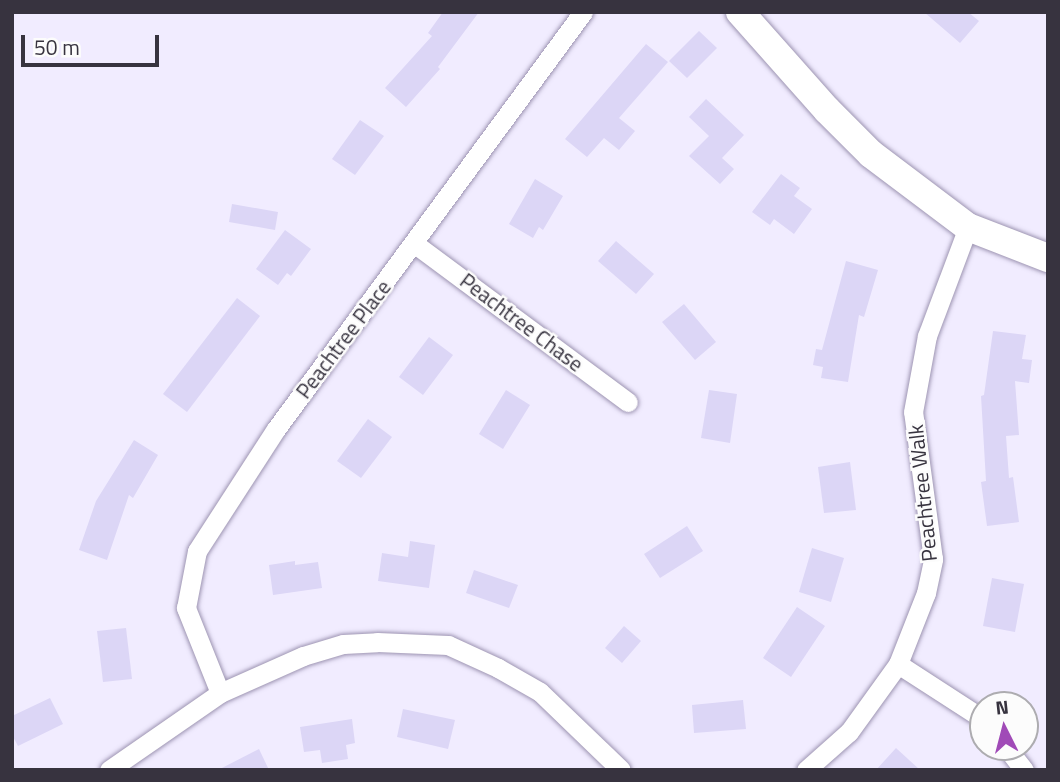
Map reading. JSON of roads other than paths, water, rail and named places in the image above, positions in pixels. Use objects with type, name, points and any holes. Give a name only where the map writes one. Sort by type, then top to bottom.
[{"type":"main road","points":[[740,12],[871,154],[968,227],[1048,258]]},
{"type":"street","name":"Peachtree Place","points":[[220,693],[186,608],[197,551],[276,429],[371,298],[415,244],[583,12]]},
{"type":"street","name":"Peachtree Walk","points":[[806,770],[849,732],[898,664],[926,593],[933,559],[913,412],[927,336],[968,227]]},
{"type":"street","name":"Peachtree Chase","points":[[415,244],[628,402]]},
{"type":"street","points":[[108,770],[220,693],[303,656],[343,644],[377,642],[448,645],[498,668],[540,692],[621,770]]},
{"type":"street","points":[[898,664],[969,710]]}]
